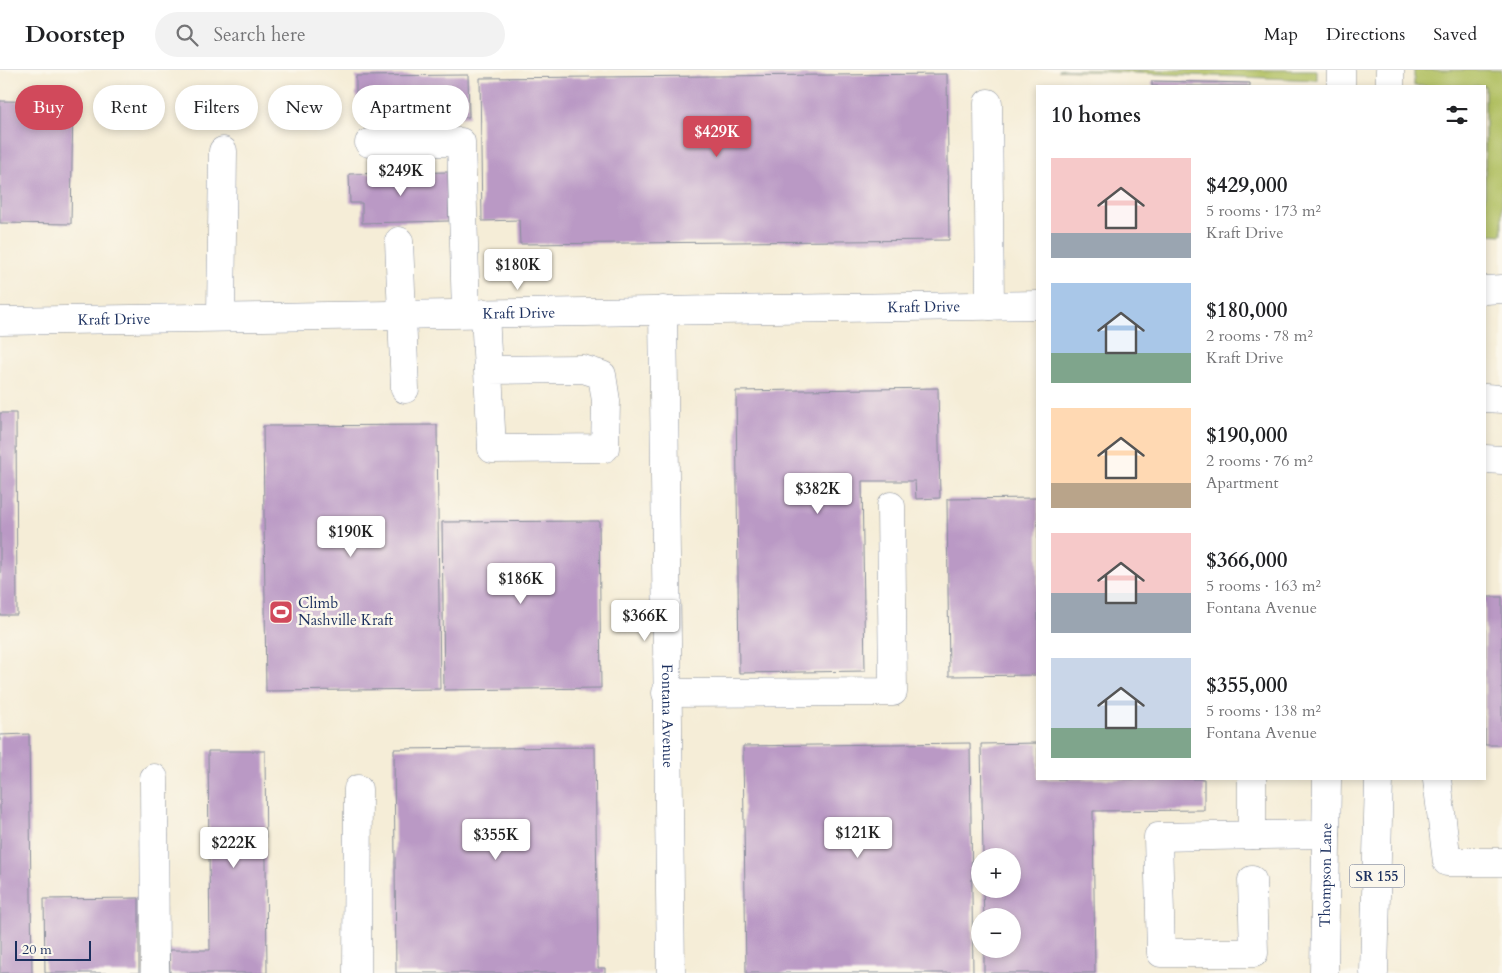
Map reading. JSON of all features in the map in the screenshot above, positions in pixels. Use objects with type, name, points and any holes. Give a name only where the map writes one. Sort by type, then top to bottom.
[{"type":"street","points":[[1341,70],[1341,85]]},
{"type":"street","points":[[1390,70],[1390,85]]},
{"type":"street","points":[[988,103],[990,306]]},
{"type":"street","points":[[369,143],[461,142],[475,313],[488,370],[492,449],[605,448],[606,401],[602,375],[583,369],[488,370]]},
{"type":"street","points":[[221,316],[222,151]]},
{"type":"street","points":[[399,241],[404,389]]},
{"type":"street","points":[[1486,290],[1502,289]]},
{"type":"street","name":"Kraft Drive","points":[[0,321],[221,316],[1036,305]]},
{"type":"street","name":"Fontana Avenue","points":[[663,310],[670,973]]},
{"type":"street","points":[[1486,398],[1502,399]]},
{"type":"street","points":[[1486,459],[1502,460]]},
{"type":"street","points":[[666,693],[892,692],[891,506]]},
{"type":"street","points":[[154,778],[154,973]]},
{"type":"street","points":[[1252,780],[1252,835]]},
{"type":"street","name":"Thompson Lane","points":[[1324,973],[1327,780]]},
{"type":"street","name":"SR 155","points":[[1374,973],[1379,780]]},
{"type":"street","points":[[1437,780],[1447,862],[1502,862]]},
{"type":"street","points":[[357,973],[358,789]]},
{"type":"street","points":[[1252,880],[1254,953],[1161,953],[1158,837],[1326,834]]},
{"type":"green space","points":[[1058,70],[1317,70],[1317,80]]},
{"type":"green space","points":[[1414,70],[1502,70],[1502,235],[1486,234],[1486,85],[1414,85]]},
{"type":"building","points":[[947,74],[949,240],[520,244],[519,220],[482,221],[480,78]]},
{"type":"building","points":[[468,75],[468,85],[356,85],[356,76]]},
{"type":"building","points":[[1152,81],[1250,83],[1250,85],[1152,85]]},
{"type":"building","points":[[0,101],[15,101],[15,130],[73,130],[71,224],[0,223]]},
{"type":"building","points":[[448,172],[449,221],[362,223],[362,203],[350,203],[349,174]]},
{"type":"building","points":[[938,388],[940,498],[916,499],[915,481],[862,481],[865,671],[739,673],[736,391]]},
{"type":"building","points":[[0,413],[16,413],[17,615],[0,615]]},
{"type":"building","points":[[437,425],[440,689],[266,691],[263,426]]},
{"type":"building","points":[[1036,498],[1036,675],[949,676],[947,499]]},
{"type":"building","points":[[599,521],[601,688],[444,690],[442,522]]},
{"type":"building","points":[[1486,597],[1502,597],[1502,745],[1486,745]]},
{"type":"building","points":[[29,734],[32,973],[0,973],[0,735]]},
{"type":"building","points":[[970,743],[971,958],[973,958],[973,973],[746,973],[743,746]]},
{"type":"building","points":[[1036,743],[1036,780],[1204,780],[1204,810],[1093,811],[1095,973],[984,973],[984,958],[1021,958],[1021,908],[984,908],[983,898],[1021,898],[1021,848],[983,848],[981,744]]},
{"type":"building","points":[[595,747],[598,968],[605,968],[605,973],[396,973],[394,749]]},
{"type":"building","points":[[208,751],[265,751],[267,973],[170,973],[169,950],[210,950]]},
{"type":"building","points":[[139,898],[139,973],[45,973],[44,899]]},
{"type":"place","name":"Climb Nashville Kraft","points":[[281,612]]}]
